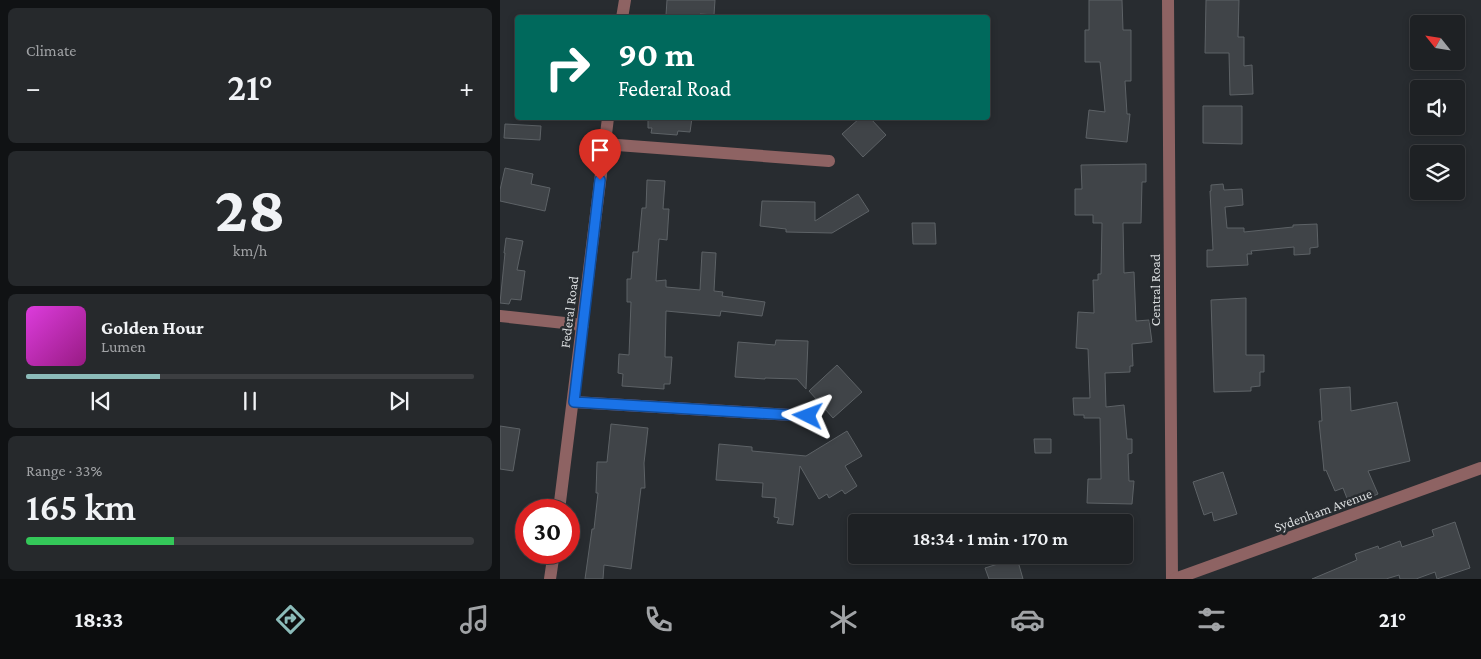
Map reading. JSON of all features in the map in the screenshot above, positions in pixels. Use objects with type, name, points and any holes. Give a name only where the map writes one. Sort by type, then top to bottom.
[{"type":"street","points":[[622,15],[624,0]]},
{"type":"street","name":"Central Road","points":[[1168,0],[1174,579]]},
{"type":"street","name":"Federal Road","points":[[561,499],[608,120]]},
{"type":"street","points":[[604,144],[829,161]]},
{"type":"street","points":[[500,316],[583,325]]},
{"type":"street","points":[[574,402],[808,416]]},
{"type":"street","name":"Sydenham Avenue","points":[[1174,579],[1481,468]]},
{"type":"street","points":[[550,579],[552,564]]},
{"type":"building","points":[[667,0],[715,0],[714,15],[666,15]]},
{"type":"building","points":[[1089,0],[1122,0],[1123,30],[1131,30],[1131,81],[1125,81],[1127,114],[1130,114],[1127,142],[1086,138],[1089,110],[1105,112],[1100,62],[1085,62],[1085,30],[1089,30]]},
{"type":"building","points":[[1206,0],[1239,0],[1238,37],[1244,37],[1244,66],[1252,65],[1253,94],[1230,95],[1229,53],[1205,53]]},
{"type":"building","points":[[1203,106],[1242,106],[1242,144],[1203,143]]},
{"type":"building","points":[[648,120],[692,120],[690,132],[678,131],[677,135],[651,133],[652,128],[648,128]]},
{"type":"building","points":[[858,120],[872,120],[886,135],[863,157],[842,134]]},
{"type":"building","points":[[505,124],[541,126],[540,140],[504,138]]},
{"type":"building","points":[[1146,164],[1146,182],[1142,182],[1141,223],[1123,223],[1124,273],[1134,272],[1136,321],[1149,320],[1152,342],[1132,344],[1133,366],[1130,366],[1130,372],[1105,373],[1106,407],[1124,405],[1127,439],[1132,439],[1132,453],[1128,454],[1129,481],[1134,481],[1132,504],[1087,503],[1088,479],[1101,479],[1100,418],[1084,418],[1084,415],[1074,415],[1073,398],[1090,398],[1088,349],[1076,348],[1078,312],[1094,313],[1093,280],[1098,280],[1098,274],[1101,274],[1102,223],[1093,223],[1093,215],[1075,215],[1075,189],[1082,189],[1081,165]]},
{"type":"building","points":[[505,168],[533,174],[531,184],[550,188],[545,211],[500,201],[500,190]]},
{"type":"building","points":[[647,180],[665,181],[663,209],[669,209],[667,240],[659,239],[656,281],[666,280],[666,287],[700,290],[702,252],[716,253],[714,291],[723,292],[722,296],[765,302],[762,316],[721,311],[720,316],[666,311],[665,357],[672,357],[670,384],[664,384],[664,389],[622,386],[623,374],[618,373],[619,354],[629,355],[631,302],[627,302],[627,279],[631,279],[633,252],[638,252],[642,208],[646,208]]},
{"type":"building","points":[[1223,184],[1224,190],[1242,189],[1243,205],[1225,207],[1227,228],[1244,228],[1244,232],[1293,227],[1293,225],[1317,224],[1318,247],[1310,248],[1310,254],[1294,255],[1294,247],[1251,251],[1252,254],[1247,254],[1248,265],[1207,267],[1207,250],[1213,250],[1211,185]]},
{"type":"building","points":[[858,194],[869,211],[832,233],[786,232],[786,229],[760,226],[762,201],[815,202],[815,221]]},
{"type":"building","points":[[912,223],[935,223],[936,244],[913,244]]},
{"type":"building","points":[[506,238],[523,241],[517,270],[525,271],[521,300],[511,299],[509,304],[500,303]]},
{"type":"building","points":[[1246,298],[1246,355],[1264,355],[1264,372],[1260,372],[1260,386],[1251,387],[1251,391],[1214,392],[1211,300]]},
{"type":"building","points":[[776,340],[808,341],[806,389],[797,379],[735,377],[738,342],[775,345]]},
{"type":"building","points":[[837,365],[862,392],[833,418],[809,391]]},
{"type":"building","points":[[1350,387],[1351,411],[1397,402],[1410,461],[1368,471],[1378,494],[1350,506],[1343,488],[1335,491],[1326,470],[1324,471],[1319,421],[1322,421],[1320,389]]},
{"type":"building","points":[[611,424],[648,428],[644,463],[645,488],[641,488],[631,569],[604,565],[603,579],[585,579],[598,493],[596,493],[597,462],[607,462]]},
{"type":"building","points":[[500,426],[520,429],[513,471],[500,469]]},
{"type":"building","points":[[847,431],[862,456],[845,466],[857,486],[845,494],[842,490],[829,498],[827,494],[819,499],[800,466],[793,525],[777,523],[779,518],[774,517],[776,498],[762,497],[763,483],[716,480],[719,444],[752,447],[752,451],[806,456]]},
{"type":"building","points":[[1034,439],[1051,439],[1051,453],[1035,453]]},
{"type":"building","points":[[1223,472],[1237,514],[1214,521],[1212,512],[1204,515],[1193,482]]},
{"type":"building","points":[[1455,522],[1470,568],[1437,579],[1435,572],[1416,579],[1400,579],[1399,575],[1386,579],[1312,579],[1357,560],[1355,554],[1378,546],[1379,549],[1400,541],[1402,547],[1434,536],[1432,530]]},
{"type":"building","points":[[998,564],[1019,564],[1023,579],[989,579],[985,568]]},
{"type":"route","points":[[600,180],[574,402],[808,416]]}]
